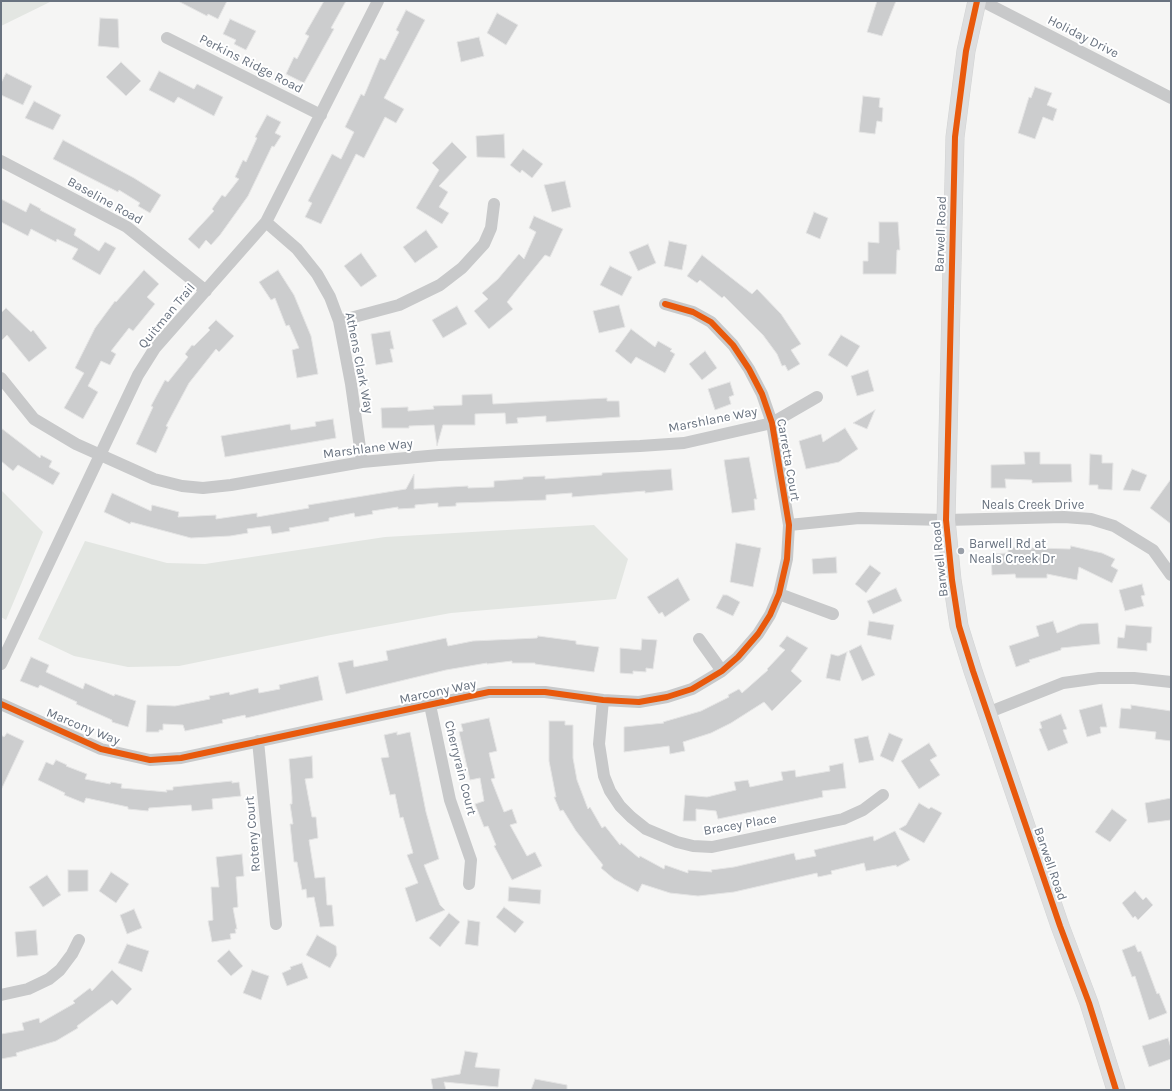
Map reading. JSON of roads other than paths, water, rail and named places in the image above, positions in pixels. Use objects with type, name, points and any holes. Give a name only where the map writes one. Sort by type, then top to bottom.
[{"type":"street","name":"Quitman Trail","points":[[1,664],[138,376],[155,348],[266,222],[378,1]]},
{"type":"street","name":"Barwell Road","points":[[977,1],[966,51],[955,137],[946,520],[952,580],[959,626],[987,713],[1060,926],[1089,1003],[1116,1090]]},
{"type":"street","name":"Holiday Drive","points":[[982,1],[1171,98]]},
{"type":"street","name":"Perkins Ridge Road","points":[[167,38],[321,115]]},
{"type":"street","name":"Baseline Road","points":[[1,161],[127,227],[206,291]]},
{"type":"street","points":[[339,321],[399,305],[440,285],[462,268],[484,244],[491,228],[494,204]]},
{"type":"street","name":"Athens Clark Way","points":[[266,222],[297,249],[317,274],[330,297],[339,321],[351,384],[362,462]]},
{"type":"street","name":"Carretta Court","points":[[665,304],[693,312],[711,322],[733,345],[749,369],[762,394],[772,423],[789,525]]},
{"type":"street","name":"Marshlane Way","points":[[1,378],[34,419],[76,444],[154,479],[182,486],[202,488],[230,486],[362,462],[439,455],[684,443],[772,423],[817,397]]},
{"type":"street","name":"Neals Creek Drive","points":[[789,525],[859,518],[946,520],[1091,519],[1114,526],[1153,550],[1171,575]]},
{"type":"street","name":"Marcony Way","points":[[1,704],[101,748],[150,760],[180,758],[489,692],[544,692],[603,700],[639,702],[667,697],[692,689],[722,671],[738,657],[758,634],[770,615],[779,594],[787,559],[789,525]]},
{"type":"street","points":[[779,594],[833,614]]},
{"type":"street","points":[[699,639],[722,671]]},
{"type":"street","points":[[987,713],[1063,683],[1106,678],[1134,678],[1171,682]]},
{"type":"street","name":"Bracey Place","points":[[603,700],[599,744],[602,769],[610,791],[620,806],[641,825],[677,842],[693,846],[712,847],[843,819],[863,810],[883,795]]},
{"type":"street","name":"Cherryrain Court","points":[[430,705],[450,800],[471,860],[469,884]]},
{"type":"street","name":"Roteny Court","points":[[258,741],[276,924]]},
{"type":"street","points":[[1,995],[28,989],[49,979],[60,970],[72,954],[79,940]]},
{"type":"place","name":"Barwell Rd at Neals Creek Dr","points":[[961,551]]}]
